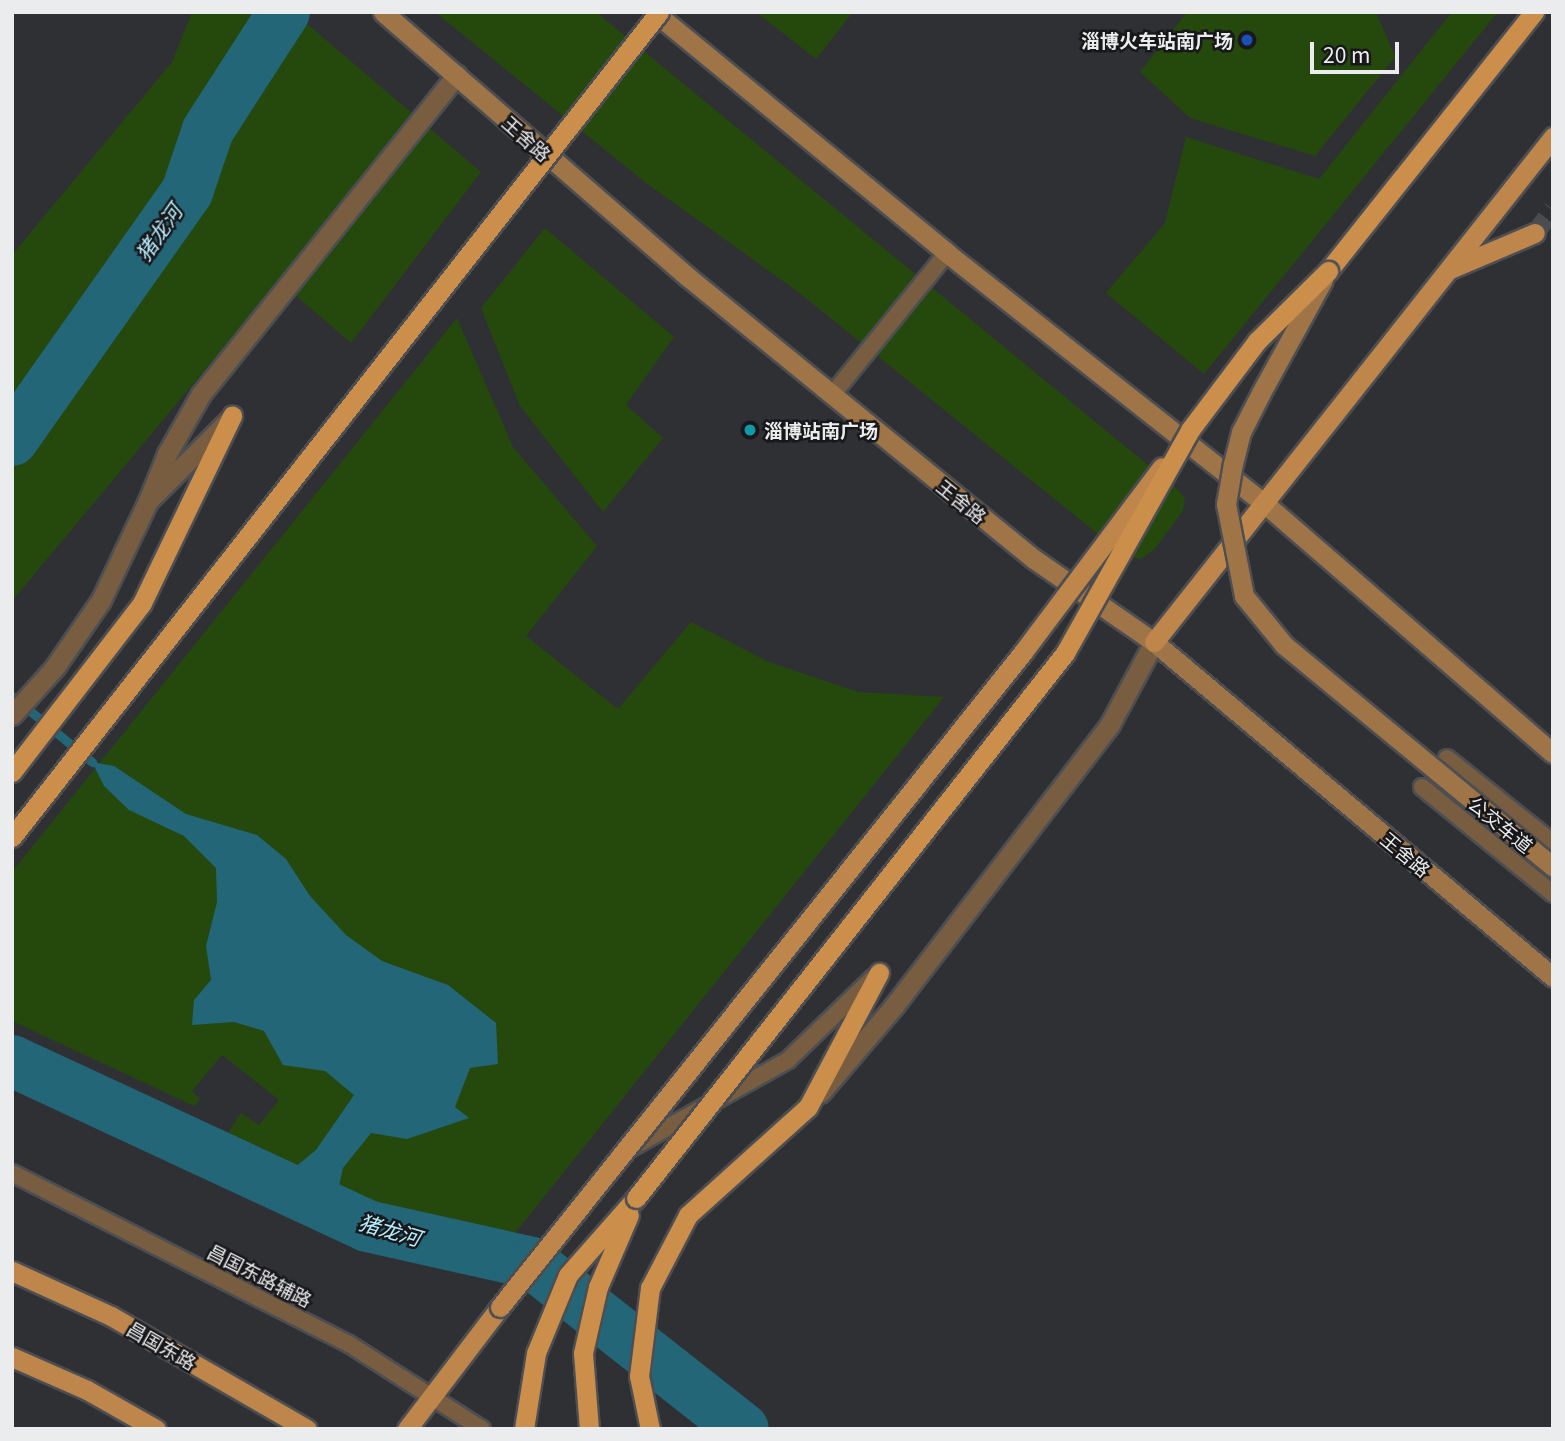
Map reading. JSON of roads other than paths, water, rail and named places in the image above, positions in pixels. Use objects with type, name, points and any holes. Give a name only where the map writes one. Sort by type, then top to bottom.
[{"type":"highway","points":[[12,837],[656,12]]},
{"type":"highway","points":[[524,1429],[536,1353],[568,1275],[636,1198],[1065,653],[1189,430],[1257,341],[1328,271],[1534,12]]},
{"type":"highway","points":[[12,772],[142,603],[232,416]]},
{"type":"highway","points":[[650,1429],[639,1376],[650,1288],[688,1215],[808,1107],[879,973]]},
{"type":"highway","points":[[589,1429],[583,1353],[598,1287],[636,1198]]},
{"type":"main road","name":"王舍路","points":[[383,12],[671,263],[1034,559],[1154,642],[1553,977]]},
{"type":"main road","points":[[656,12],[947,253],[1264,503],[1553,753]]},
{"type":"main road","points":[[1154,642],[1553,138]]},
{"type":"main road","points":[[1449,269],[1535,233]]},
{"type":"main road","points":[[1328,271],[1241,432],[1226,504],[1244,596],[1284,645],[1553,867]]},
{"type":"main road","points":[[407,1429],[500,1307],[1023,652],[1189,430]]},
{"type":"main road","name":"昌国东路","points":[[12,1271],[111,1316],[307,1429]]},
{"type":"main road","points":[[12,1357],[87,1390],[156,1429]]},
{"type":"street","points":[[12,715],[36,689],[101,600],[167,454],[201,394],[457,75]]},
{"type":"street","points":[[148,501],[232,416]]},
{"type":"street","points":[[808,1107],[894,1006],[1110,723],[1154,642]]},
{"type":"lane","points":[[832,395],[947,253]]},
{"type":"lane","name":"公交车道","points":[[1447,758],[1553,843]]},
{"type":"lane","name":"公交车道","points":[[1422,787],[1553,894]]},
{"type":"lane","points":[[624,1152],[788,1060],[879,973]]},
{"type":"lane","name":"昌国东路辅路","points":[[12,1173],[349,1344],[482,1429]]},
{"type":"water","points":[[92,762],[114,766],[186,814],[257,835],[286,859],[310,896],[346,935],[382,961],[448,985],[496,1023],[498,1064],[470,1068],[455,1107],[469,1118],[407,1139],[371,1133],[343,1168],[337,1195],[342,1214],[261,1177],[288,1173],[316,1150],[354,1095],[325,1071],[283,1065],[264,1031],[234,1022],[192,1025],[194,1000],[211,980],[206,946],[217,902],[216,868],[184,836],[129,810],[104,786]]},
{"type":"waterway","name":"猪龙河","points":[[12,440],[187,192],[208,130],[284,12]]},
{"type":"waterway","points":[[12,696],[92,762]]},
{"type":"waterway","name":"猪龙河","points":[[12,1061],[367,1226],[532,1263],[743,1429]]},
{"type":"tunnel","points":[[1535,233],[1553,209]]},
{"type":"place","name":"淄博火车站南广场","points":[[1247,40]]},
{"type":"place","name":"淄博站南广场","points":[[750,430]]}]
